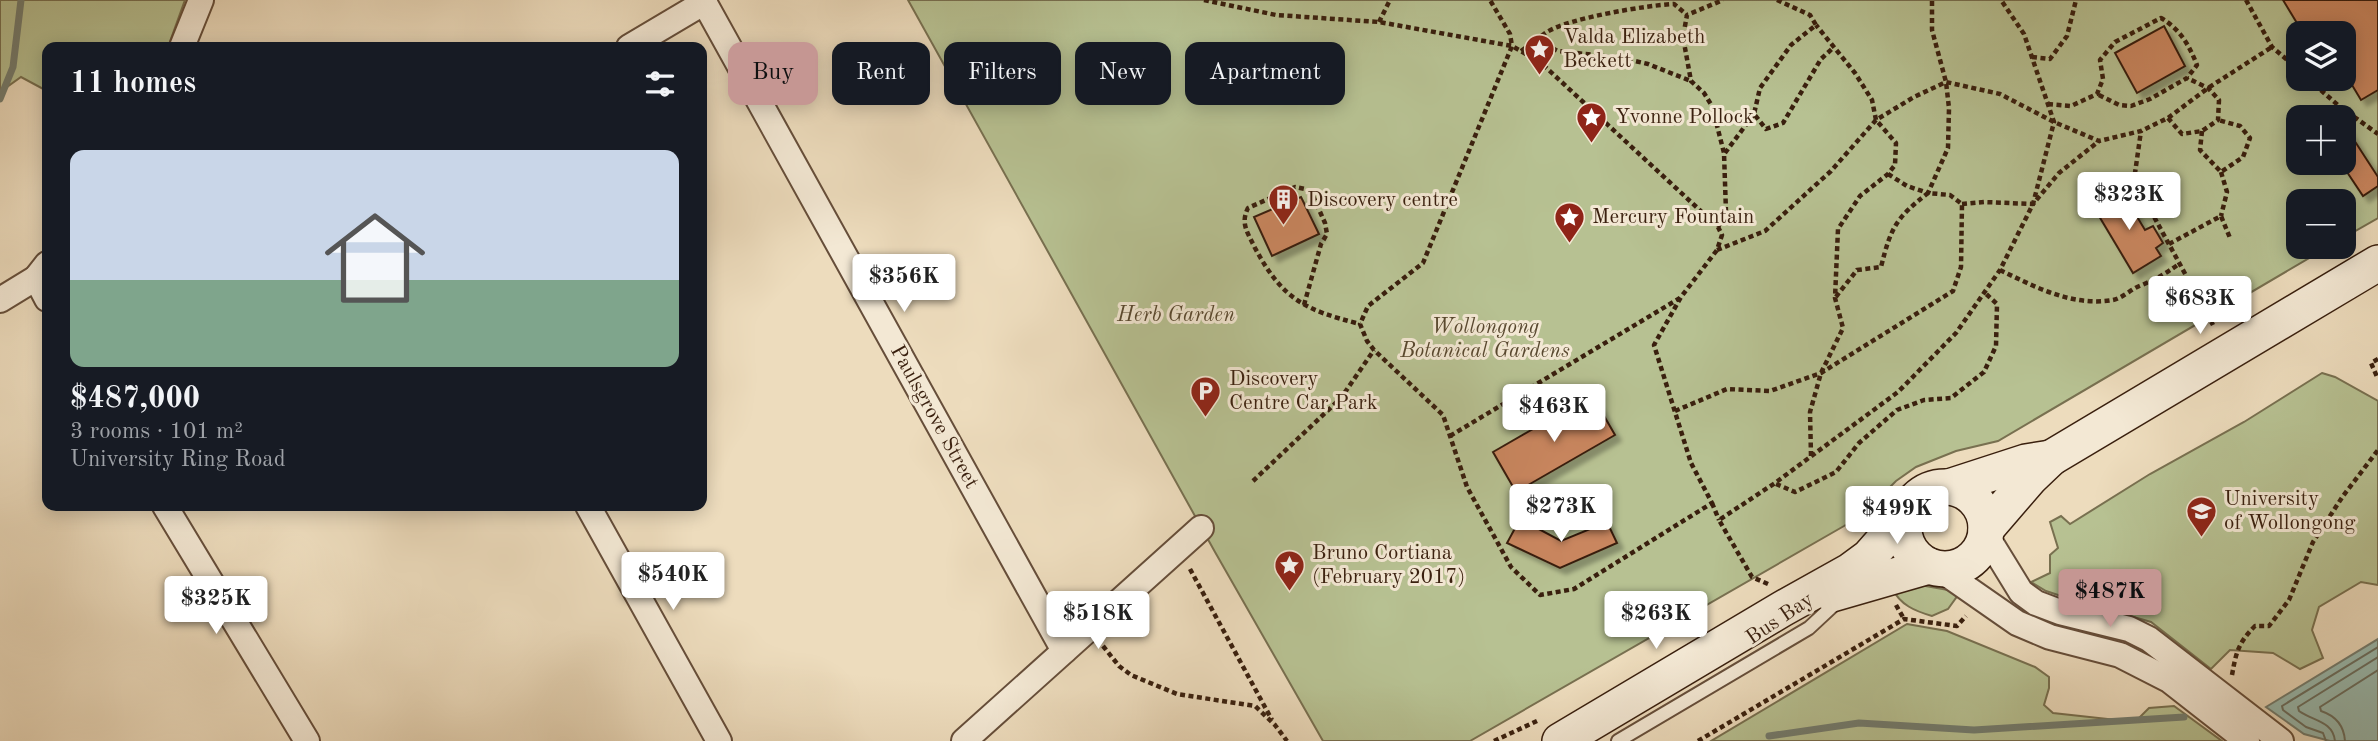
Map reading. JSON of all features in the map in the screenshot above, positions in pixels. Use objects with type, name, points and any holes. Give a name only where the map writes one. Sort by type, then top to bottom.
[{"type":"main road","points":[[1906,515],[1904,525],[1908,545],[1920,561],[1949,569],[1969,562],[1976,554],[1986,532],[2029,478],[2051,458],[2378,262]]},
{"type":"main road","points":[[1560,741],[1776,597],[1850,571],[1869,557],[1906,515],[1911,505],[1928,491],[1949,487],[2026,462],[2051,458]]},
{"type":"main road","points":[[1949,487],[1968,494],[1976,501],[1982,509],[1986,532]]},
{"type":"main road","points":[[1776,597],[1866,585],[1934,567]]},
{"type":"street","points":[[183,42],[201,0]]},
{"type":"street","points":[[637,42],[704,1]]},
{"type":"street","name":"Paulsgrove Street","points":[[704,1],[1064,651]]},
{"type":"street","points":[[0,300],[42,280]]},
{"type":"street","points":[[168,511],[307,741]]},
{"type":"street","points":[[591,511],[719,741]]},
{"type":"street","points":[[964,741],[1201,528]]},
{"type":"street","points":[[1986,532],[2021,592],[2036,603],[2060,612],[2129,629],[2149,639],[2281,741]]},
{"type":"street","points":[[1934,567],[2017,623],[2050,637],[2120,655],[2169,680],[2247,741]]},
{"type":"lane","name":"Bus Bay","points":[[1618,741],[1809,628],[1866,585]]},
{"type":"path","points":[[1204,0],[1276,15],[1379,22],[1512,46],[1541,62],[1718,228],[1722,235],[1717,250],[1681,297],[1654,345],[1692,463],[1719,520],[1752,577],[1776,597]]},
{"type":"path","points":[[1379,22],[1391,0]]},
{"type":"path","points":[[1490,0],[1510,34],[1512,46],[1423,263],[1368,306],[1360,324],[1367,341],[1443,415],[1467,487],[1511,567],[1540,596],[1574,589],[1712,503]]},
{"type":"path","points":[[1687,16],[1721,0]]},
{"type":"path","points":[[1777,0],[1810,15],[1855,73],[1872,100],[1876,120],[1896,143],[1895,165],[1860,196],[1838,229],[1835,298],[1843,328],[1821,373],[1810,412],[1811,456]]},
{"type":"path","points":[[1835,298],[1857,270],[1881,267],[1887,241],[1902,213],[1928,193],[1948,148],[1949,108],[1946,82],[1932,30],[1932,0]]},
{"type":"path","points":[[1719,520],[1775,484],[1898,392],[1956,333],[2000,270],[2033,204],[2054,122],[2024,34],[2001,0]]},
{"type":"path","points":[[2032,57],[2050,59],[2067,36],[2076,0]]},
{"type":"path","points":[[2246,0],[2272,47],[2286,59]]},
{"type":"path","points":[[1521,51],[1549,31],[1574,22],[1656,5],[1674,4],[1687,16]]},
{"type":"path","points":[[1687,16],[1683,37],[1691,81]]},
{"type":"path","points":[[2048,104],[2071,106],[2097,94],[2104,79],[2100,60],[2115,42],[2161,18],[2174,26],[2189,45],[2197,65],[2187,78],[2150,99],[2131,106],[2119,105],[2097,94]]},
{"type":"path","points":[[1724,153],[1754,114],[1760,88],[1791,45],[1816,25]]},
{"type":"path","points":[[1536,41],[1558,51],[1622,58],[1648,64],[1691,81],[1704,93],[1712,106],[1724,153],[1726,212],[1718,228]]},
{"type":"path","points":[[1754,114],[1766,129],[1783,123],[1821,59],[1834,47]]},
{"type":"path","points":[[2033,204],[2059,173],[2099,141],[2141,131],[2168,118],[2208,88],[2272,47]]},
{"type":"path","points":[[2187,78],[2208,88],[2219,100],[2218,120]]},
{"type":"path","points":[[1717,250],[1765,231],[1831,171],[1876,120],[1946,82],[2000,94],[2054,122],[2099,141]]},
{"type":"path","points":[[2322,91],[2378,134]]},
{"type":"path","points":[[2168,118],[2182,134],[2202,131],[2218,120],[2240,126],[2249,138],[2243,157],[2221,172]]},
{"type":"path","points":[[2141,131],[2134,180],[2213,325]]},
{"type":"path","points":[[2202,131],[2200,150],[2221,172],[2227,192],[2221,216],[2230,238]]},
{"type":"path","points":[[1888,174],[1907,186],[1928,193],[1950,195],[1962,204],[2033,204]]},
{"type":"path","points":[[2126,188],[2134,180]]},
{"type":"path","points":[[1304,305],[1326,234],[1325,223],[1313,196],[1305,189],[1295,187],[1248,208],[1244,215],[1244,225],[1266,268],[1283,290],[1304,305],[1322,314],[1360,324]]},
{"type":"path","points":[[1675,411],[1727,389],[1770,391],[1821,373],[1953,290],[1961,267],[1962,204]]},
{"type":"path","points":[[2169,244],[2221,216]]},
{"type":"path","points":[[2000,270],[2034,287],[2074,300],[2115,300],[2140,285],[2159,279],[2179,264]]},
{"type":"path","points":[[1775,484],[1795,492],[1836,471],[1859,443],[1897,410],[1924,400],[1951,398],[1984,372],[1996,346],[1997,304],[1984,292]]},
{"type":"path","points":[[1450,436],[1681,297]]},
{"type":"path","points":[[1253,481],[1340,398],[1374,350]]},
{"type":"path","points":[[2378,359],[2371,363],[2378,379]]},
{"type":"path","points":[[2231,684],[2236,654],[2242,639],[2255,626],[2269,626],[2290,600],[2314,542],[2343,496],[2378,450]]},
{"type":"path","points":[[1181,576],[1191,568],[1275,725],[1287,741]]},
{"type":"path","points":[[1866,585],[1904,619]]},
{"type":"path","points":[[1698,741],[1904,619],[1957,626]]},
{"type":"path","points":[[1112,637],[1103,646],[1119,666],[1131,675],[1177,694],[1255,706],[1275,725]]},
{"type":"green space","points":[[0,0],[185,0],[170,42],[42,42],[42,88],[21,77],[0,92]]},
{"type":"green space","name":"Wollongong Botanical Gardens","points":[[908,0],[2378,0],[2378,218],[2356,231],[2356,189],[2286,189],[2286,259],[2308,259],[1998,441],[1956,451],[1916,467],[1896,481],[1863,514],[1844,526],[1470,741],[1323,741],[966,105],[1061,105],[1061,42],[944,42],[944,65]]},
{"type":"green space","points":[[2322,373],[2335,377],[2378,401],[2378,585],[2361,582],[2319,607],[2312,630],[2323,658],[2300,669],[2273,653],[2230,650],[2211,669],[2151,622],[2046,591],[2031,582],[2050,573],[2050,555],[2058,548],[2050,522],[2061,516],[2070,524]]},
{"type":"green space","points":[[1920,585],[1948,590],[1958,595],[1948,609],[1932,616],[1899,599],[1892,588]]},
{"type":"green space","points":[[1907,624],[1947,631],[2035,667],[2049,677],[2044,705],[2053,713],[2135,722],[2149,708],[2174,706],[2222,741],[1711,741]]},
{"type":"water","points":[[2378,639],[2378,741],[2330,741],[2304,734],[2266,707]]},
{"type":"building","points":[[2283,0],[2378,0],[2378,90],[2361,100],[2356,91],[2356,21],[2296,21]]},
{"type":"building","points":[[2164,26],[2185,66],[2137,93],[2115,53]]},
{"type":"building","points":[[2356,143],[2378,177],[2378,186],[2363,196],[2349,175],[2356,175]]},
{"type":"building","points":[[2121,190],[2145,230],[2153,226],[2163,243],[2156,248],[2161,256],[2133,273],[2093,206]]},
{"type":"building","name":"Discovery centre","points":[[1301,197],[1319,234],[1272,256],[1254,217]]},
{"type":"building","points":[[1592,395],[1615,435],[1516,492],[1493,452]]},
{"type":"building","points":[[1520,519],[1561,541],[1607,522],[1617,543],[1560,568],[1507,543]]},
{"type":"waterway","points":[[0,99],[13,67],[21,0]]},
{"type":"waterway","points":[[1769,736],[1859,723],[1974,730],[2184,717]]},
{"type":"place","name":"Valda Elizabeth Beckett","points":[[1540,76]]},
{"type":"place","name":"Yvonne Pollock","points":[[1592,144]]},
{"type":"place","name":"Discovery centre","points":[[1284,227]]},
{"type":"place","name":"Mercury Fountain","points":[[1569,244]]},
{"type":"place","name":"Discovery Centre Car Park","points":[[1206,418]]},
{"type":"place","name":"University of Wollongong","points":[[2201,538]]},
{"type":"place","name":"Bruno Cortiana (February 2017)","points":[[1289,592]]},
{"type":"park label","name":"Herb Garden","points":[[1176,315]]}]
